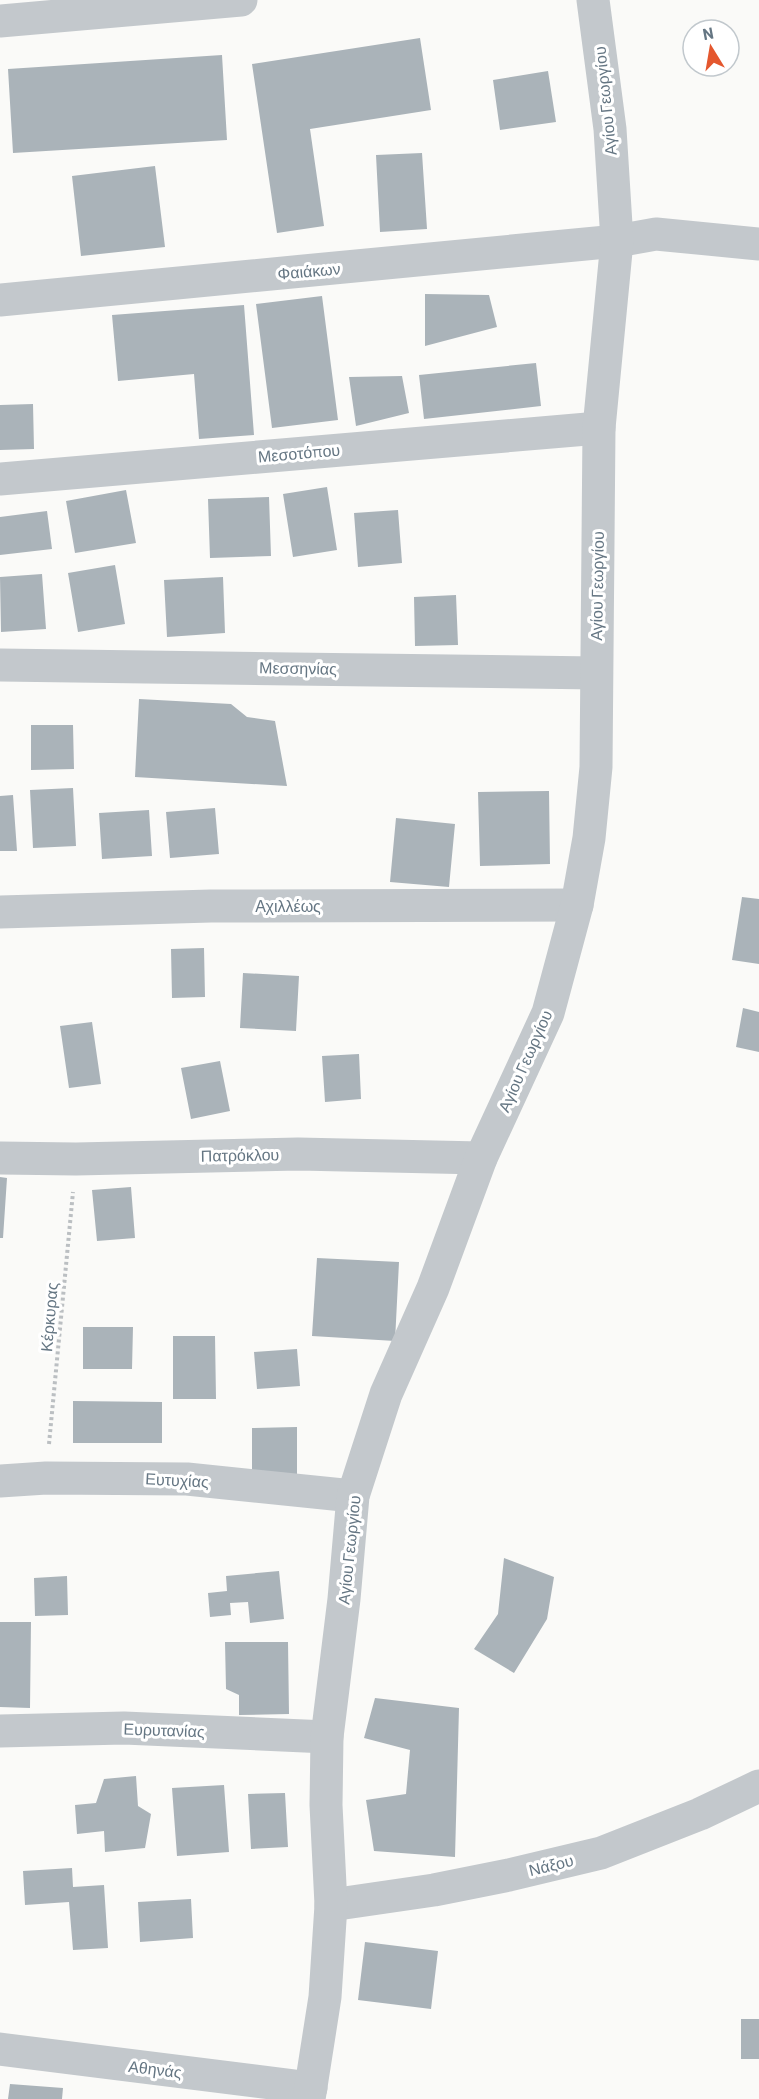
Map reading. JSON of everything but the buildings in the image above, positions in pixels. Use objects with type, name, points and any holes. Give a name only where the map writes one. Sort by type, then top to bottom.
[{"type":"street","points":[[0,21],[241,0]]},
{"type":"street","name":"Αγίου Γεωργίου","points":[[310,2094],[325,1997],[331,1905],[326,1805],[327,1737],[344,1599],[353,1496],[386,1394],[433,1288],[481,1158],[548,1013],[577,905],[589,838],[596,766],[599,428],[617,241],[610,129],[593,0]]},
{"type":"street","name":"Φαιάκων","points":[[0,300],[617,241],[656,234],[759,244]]},
{"type":"street","name":"Μεσοτόπου","points":[[0,479],[599,428]]},
{"type":"street","name":"Μεσσηνίας","points":[[0,665],[596,673]]},
{"type":"street","name":"Αχιλλέως","points":[[0,912],[211,906],[577,905]]},
{"type":"street","name":"Πατρόκλου","points":[[0,1158],[76,1159],[298,1154],[481,1158]]},
{"type":"street","name":"Ευτυχίας","points":[[0,1481],[46,1478],[186,1479],[353,1496]]},
{"type":"street","name":"Ευρυτανίας","points":[[0,1731],[124,1728],[327,1737]]},
{"type":"street","name":"Νάξου","points":[[331,1905],[466,1883],[601,1852],[700,1814],[759,1786]]},
{"type":"street","name":"Αθηνάς","points":[[0,2049],[310,2094]]},
{"type":"path","name":"Κέρκυρας","points":[[46,1478],[76,1159]]}]
